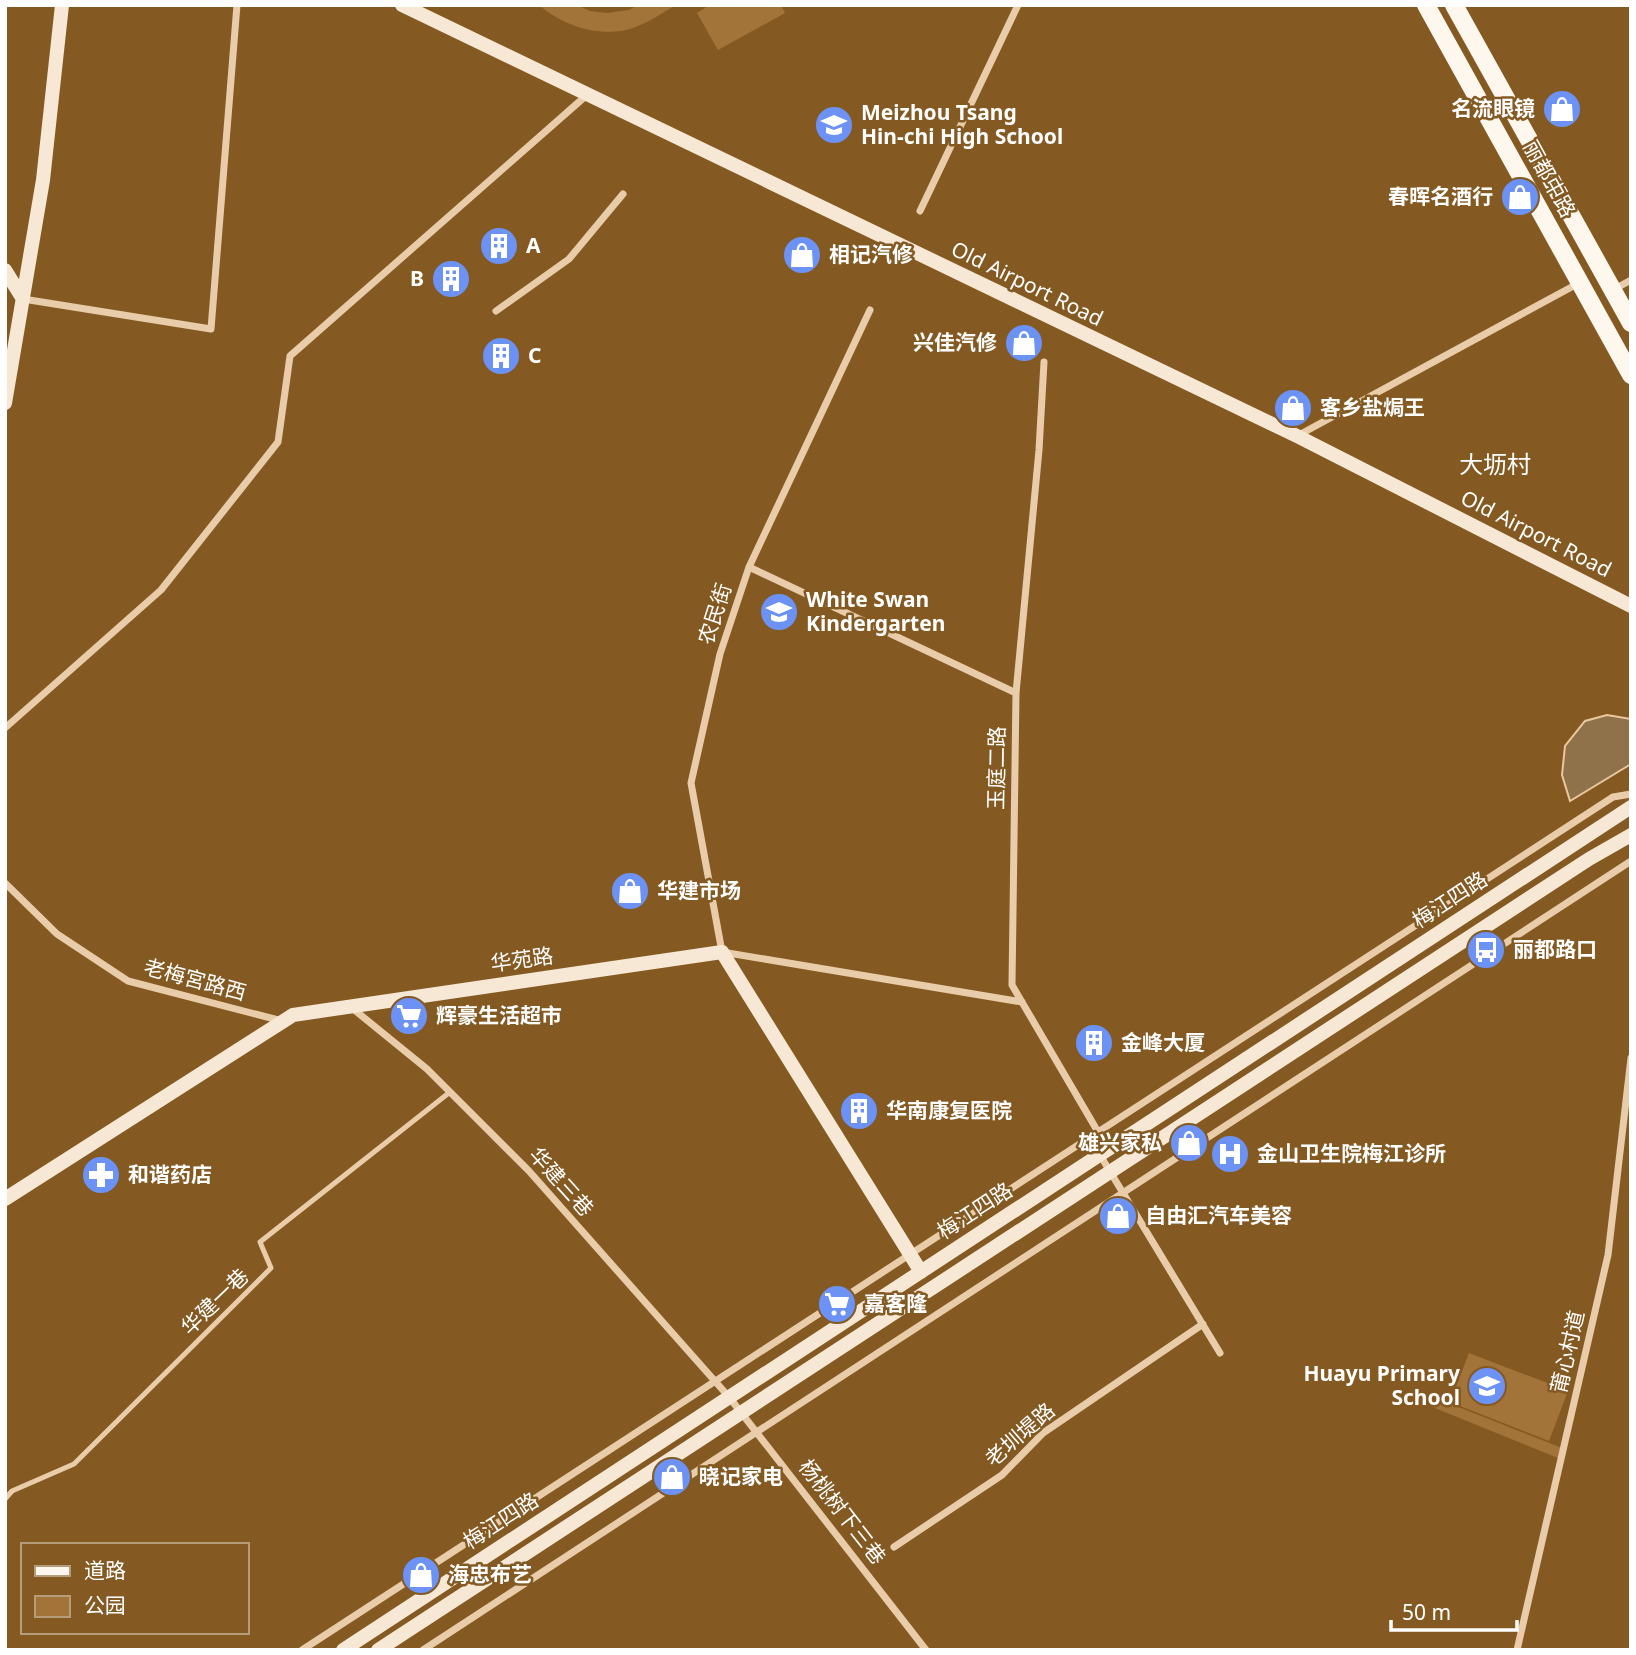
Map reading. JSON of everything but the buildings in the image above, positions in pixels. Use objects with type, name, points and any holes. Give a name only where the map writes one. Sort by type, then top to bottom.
[{"type":"main road","points":[[5,404],[43,180],[62,5]]},
{"type":"main road","name":"Old Airport Road","points":[[402,5],[1297,436],[1631,606]]},
{"type":"main road","name":"丽都中路","points":[[1426,5],[1631,375]]},
{"type":"main road","name":"丽都中路","points":[[1454,5],[1631,323]]},
{"type":"main road","points":[[5,270],[23,299]]},
{"type":"main road","name":"梅江四路","points":[[343,1650],[1631,807]]},
{"type":"main road","name":"梅江四路","points":[[378,1650],[1589,859],[1631,835]]},
{"type":"main road","points":[[722,952],[920,1272]]},
{"type":"main road","name":"华苑路","points":[[7,1195],[293,1015],[722,952]]},
{"type":"street","points":[[23,299],[211,329],[237,5]]},
{"type":"street","points":[[919,211],[1018,5]]},
{"type":"street","points":[[5,728],[161,590],[278,442],[290,356],[589,94]]},
{"type":"street","points":[[496,311],[569,259],[623,194]]},
{"type":"street","points":[[1613,290],[1631,280]]},
{"type":"street","points":[[1297,436],[1581,282]]},
{"type":"street","name":"农民街","points":[[722,952],[691,783],[720,654],[749,567],[870,310]]},
{"type":"street","name":"玉庭二路","points":[[1044,362],[1039,450],[1016,693],[1012,985],[1220,1353]]},
{"type":"street","points":[[749,567],[1016,693]]},
{"type":"street","points":[[302,1650],[1613,797],[1631,794]]},
{"type":"street","points":[[423,1650],[1631,861]]},
{"type":"street","name":"老梅宮路西","points":[[5,883],[57,934],[128,981],[283,1022]]},
{"type":"street","points":[[722,952],[1022,1002]]},
{"type":"street","name":"华建三巷","points":[[350,1007],[426,1069],[529,1171],[729,1397]]},
{"type":"street","name":"莆心村道","points":[[1517,1650],[1608,1255],[1631,1058]]},
{"type":"street","name":"老圳堤路","points":[[894,1547],[1002,1475],[1043,1433],[1203,1324]]},
{"type":"street","name":"杨桃树下三巷","points":[[729,1397],[926,1650]]},
{"type":"lane","name":"华建一巷","points":[[5,1499],[12,1491],[74,1464],[271,1268],[260,1242],[450,1093]]},
{"type":"green space","points":[[539,5],[576,5],[590,11],[607,13],[629,10],[638,5],[676,5],[636,27],[610,32],[577,27],[557,18]]},
{"type":"green space","points":[[710,5],[781,5],[785,13],[718,50],[697,13]]},
{"type":"green space","points":[[1469,1353],[1568,1391],[1549,1441],[1450,1402]]},
{"type":"green space","points":[[1433,1397],[1562,1448],[1558,1458],[1430,1406]]},
{"type":"shaded area","points":[[1607,715],[1631,719],[1631,764],[1570,801],[1562,775],[1565,746],[1585,721]]},
{"type":"place","name":"名流眼镜","points":[[1562,109]]},
{"type":"place","name":"Meizhou Tsang Hin-chi High School","points":[[834,125]]},
{"type":"place","name":"春晖名酒行","points":[[1520,197]]},
{"type":"place","name":"A","points":[[499,246]]},
{"type":"place","name":"相记汽修","points":[[802,255]]},
{"type":"place","name":"B","points":[[451,279]]},
{"type":"place","name":"兴佳汽修","points":[[1024,343]]},
{"type":"place","name":"C","points":[[501,356]]},
{"type":"place","name":"客乡盐焗王","points":[[1293,408]]},
{"type":"place","name":"White Swan Kindergarten","points":[[779,612]]},
{"type":"place","name":"华建市场","points":[[630,891]]},
{"type":"place","name":"丽都路口","points":[[1486,950]]},
{"type":"place","name":"辉豪生活超市","points":[[409,1016]]},
{"type":"place","name":"金峰大厦","points":[[1094,1043]]},
{"type":"place","name":"华南康复医院","points":[[859,1111]]},
{"type":"place","name":"雄兴家私","points":[[1189,1143]]},
{"type":"place","name":"金山卫生院梅江诊所","points":[[1230,1154]]},
{"type":"place","name":"和谐药店","points":[[101,1175]]},
{"type":"place","name":"自由汇汽车美容","points":[[1118,1216]]},
{"type":"place","name":"嘉客隆","points":[[837,1304]]},
{"type":"place","name":"Huayu Primary School","points":[[1487,1386]]},
{"type":"place","name":"晓记家电","points":[[672,1477]]},
{"type":"place","name":"海忠布艺","points":[[421,1575]]},
{"type":"district","name":"大坜村","points":[[1495,465]]}]
